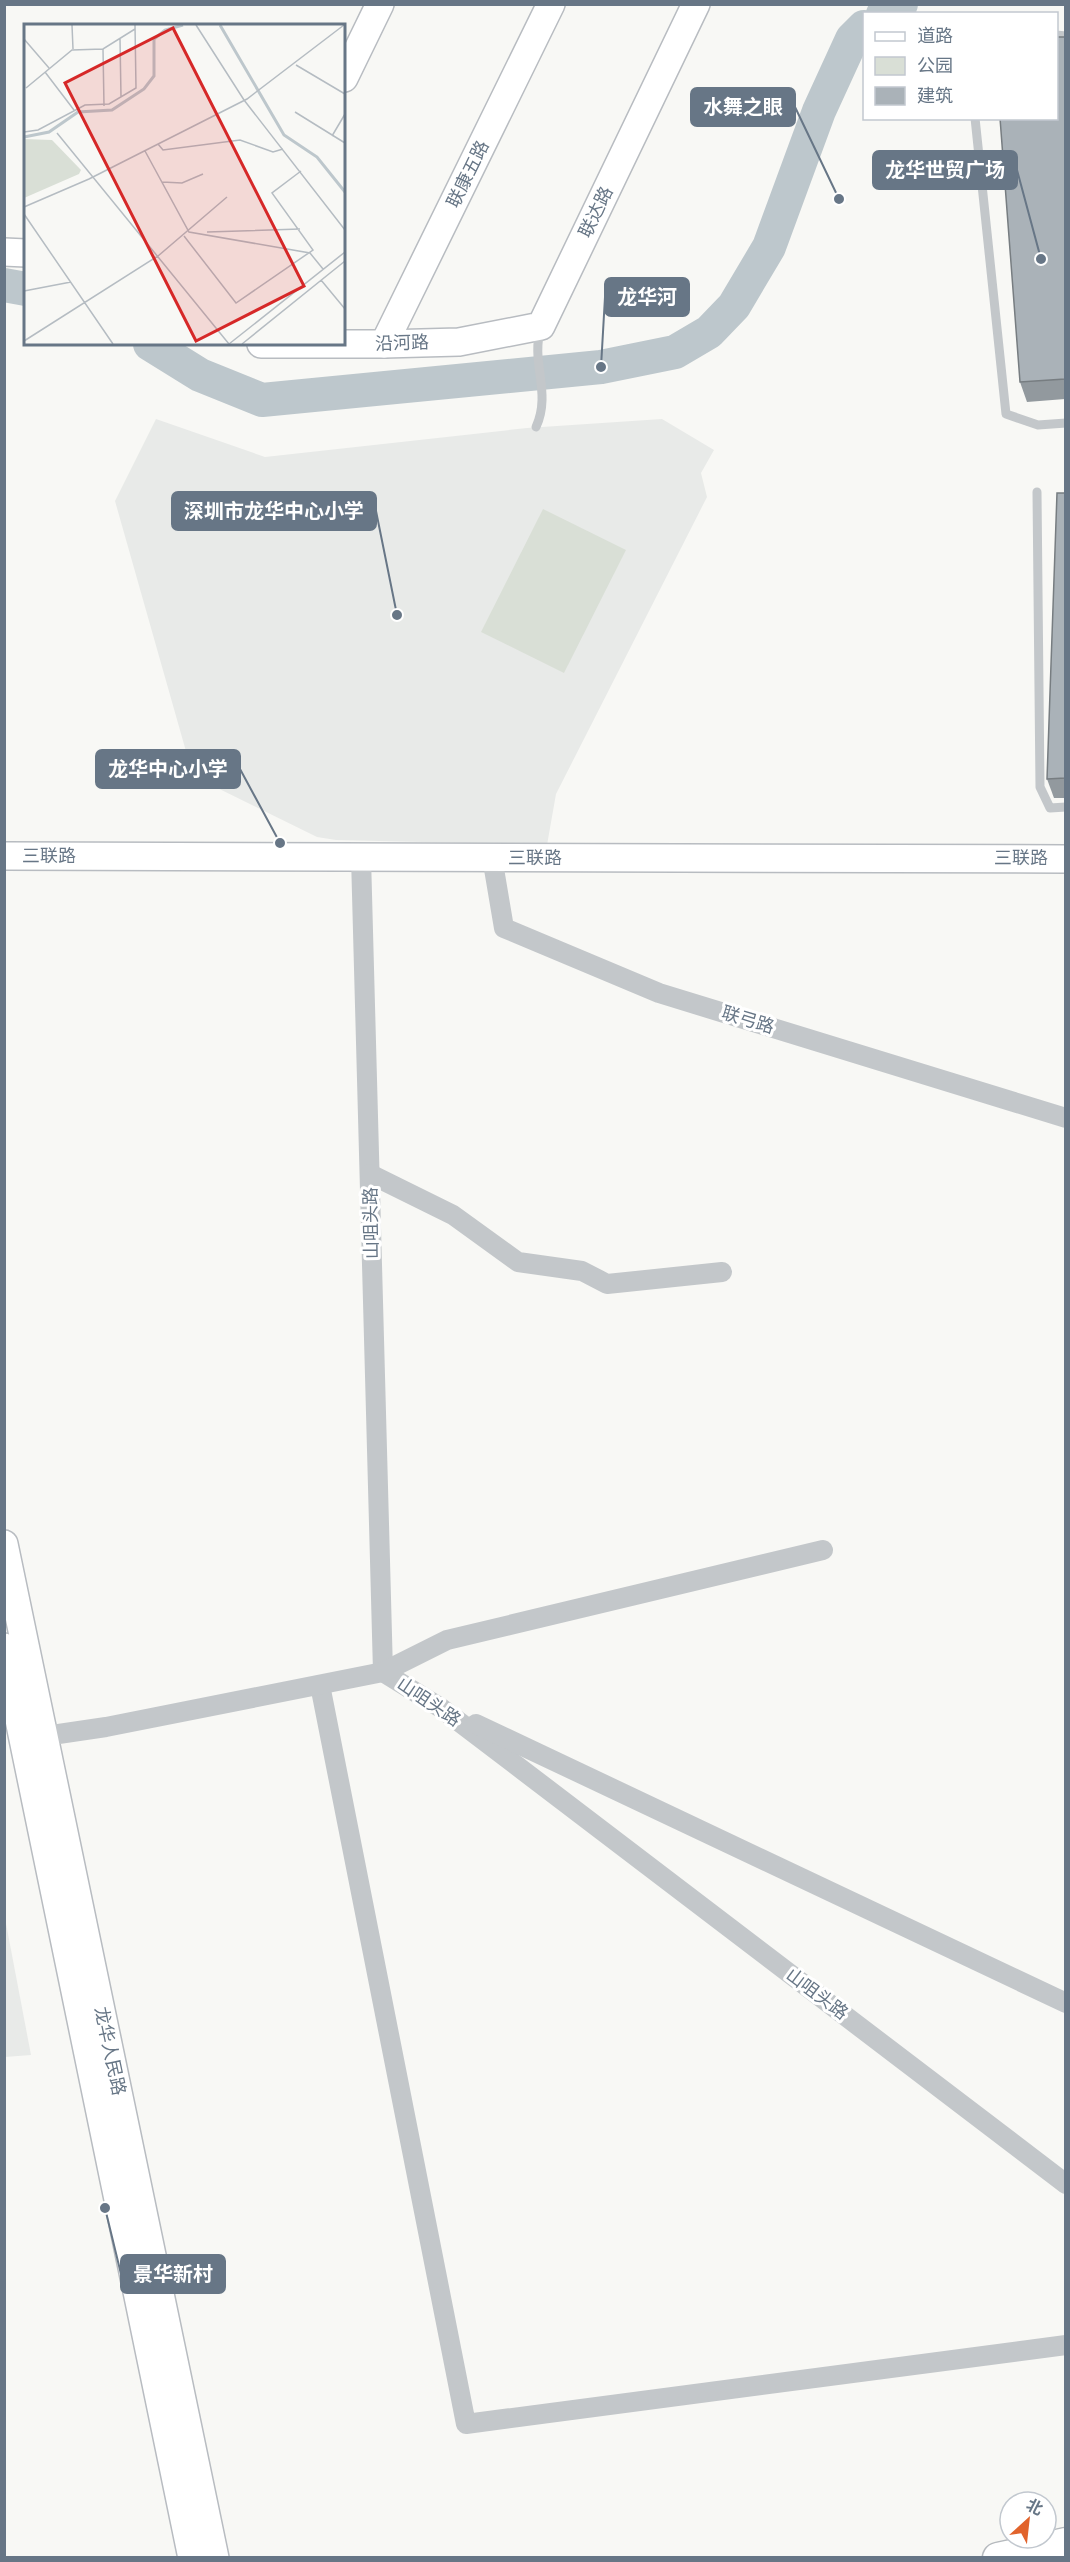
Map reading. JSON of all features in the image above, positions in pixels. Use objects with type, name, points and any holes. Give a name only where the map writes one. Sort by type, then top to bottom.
[{"type":"main road","points":[[998,2558],[1065,2543]]},
{"type":"street","points":[[345,76],[380,4]]},
{"type":"street","name":"联康五路","points":[[384,345],[551,4]]},
{"type":"street","name":"联达路","points":[[540,338],[696,4]]},
{"type":"street","points":[[4,252],[24,253]]},
{"type":"street","name":"沿河路","points":[[345,345],[540,338]]},
{"type":"street","name":"三联路","points":[[4,856],[1065,859]]},
{"type":"street","name":"山咀头路","points":[[361,857],[383,1672],[441,1708],[1065,2184]]},
{"type":"street","name":"联弓路","points":[[492,857],[504,928],[659,993],[1065,1118]]},
{"type":"street","points":[[370,1174],[453,1215],[518,1262],[582,1271],[607,1284],[722,1272]]},
{"type":"street","name":"龙华人民路","points":[[4,1544],[24,1738],[192,2558]]},
{"type":"street","points":[[24,1738],[106,1727],[383,1672],[447,1640],[823,1550]]},
{"type":"street","name":"龙华人民路","points":[[4,1647],[215,2558]]},
{"type":"street","points":[[320,1685],[466,2424],[1065,2345]]},
{"type":"street","points":[[441,1708],[1065,2003]]},
{"type":"lane","points":[[975,120],[1006,414],[1038,424],[1065,423]]},
{"type":"lane","points":[[536,428],[542,415],[543,395],[540,338]]},
{"type":"lane","points":[[1037,492],[1040,787],[1050,808],[1065,807]]},
{"type":"shaded area","points":[[156,419],[265,457],[527,428],[662,419],[714,450],[701,473],[707,497],[556,794],[547,845],[336,840],[317,837],[193,776],[115,501]]},
{"type":"shaded area","points":[[4,1913],[31,2055],[4,2057]]},
{"type":"green space","points":[[543,509],[626,550],[564,673],[481,632]]},
{"type":"building","points":[[1058,37],[1065,37],[1065,379],[1020,382],[1000,120],[1058,120]]},
{"type":"building","points":[[1057,493],[1065,493],[1065,778],[1047,779]]},
{"type":"waterway","points":[[887,12],[901,4]]},
{"type":"waterway","points":[[152,345],[200,375],[262,400],[601,367],[675,352],[709,332],[734,306],[769,247],[819,111],[852,39],[863,28]]},
{"type":"waterway","points":[[4,285],[24,289]]},
{"type":"place","name":"水舞之眼","points":[[839,199]]},
{"type":"place","name":"龙华世贸广场","points":[[1041,259]]},
{"type":"place","name":"龙华河","points":[[601,367]]},
{"type":"place","name":"深圳市龙华中心小学","points":[[397,615]]},
{"type":"place","name":"龙华中心小学","points":[[280,843]]},
{"type":"place","name":"景华新村","points":[[105,2208]]}]
